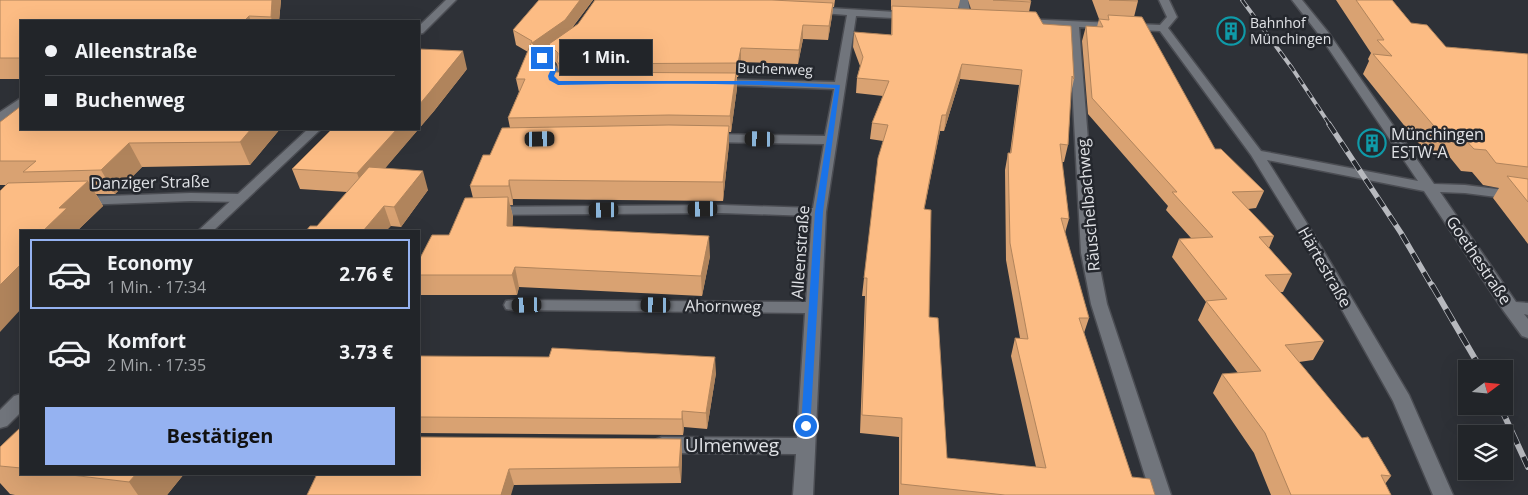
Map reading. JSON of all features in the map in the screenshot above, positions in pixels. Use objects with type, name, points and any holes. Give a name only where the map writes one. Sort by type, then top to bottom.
[{"type":"street","points":[[420,30],[451,0]]},
{"type":"street","points":[[963,0],[966,19]]},
{"type":"street","points":[[1015,22],[1163,28],[1172,17],[1164,0]]},
{"type":"street","name":"Goethestraße","points":[[1297,0],[1324,34],[1528,332]]},
{"type":"street","points":[[805,10],[918,17]]},
{"type":"street","name":"Alleenstraße","points":[[803,495],[819,212],[838,86],[852,13]]},
{"type":"street","name":"Räuschelbachweg","points":[[1074,25],[1084,145],[1089,253],[1099,304],[1160,495]]},
{"type":"street","name":"Härtestraße","points":[[1163,28],[1257,154],[1402,400],[1443,495]]},
{"type":"street","points":[[574,35],[542,58],[545,63],[554,69],[551,76],[552,80],[558,83],[577,82]]},
{"type":"street","name":"Buchenweg","points":[[701,82],[838,86]]},
{"type":"street","points":[[0,118],[20,103]]},
{"type":"street","points":[[206,230],[314,130]]},
{"type":"street","points":[[698,138],[831,140]]},
{"type":"street","points":[[1257,154],[1431,188],[1465,189],[1528,197]]},
{"type":"street","name":"Danziger Straße","points":[[63,202],[191,197],[240,198]]},
{"type":"street","points":[[476,211],[722,209],[819,212]]},
{"type":"street","name":"Ahornweg","points":[[512,305],[814,308]]},
{"type":"street","points":[[1509,306],[1528,309]]},
{"type":"street","points":[[0,421],[20,402]]},
{"type":"street","name":"Ulmenweg","points":[[647,445],[805,446]]},
{"type":"building","points":[[0,0],[272,0],[271,17],[249,16],[245,20],[20,20],[20,58],[0,58]]},
{"type":"building","points":[[539,0],[580,0],[565,20],[532,43],[543,55],[541,62],[544,67],[555,72],[736,73],[730,116],[669,115],[508,118],[525,79],[516,79],[532,41],[513,30]]},
{"type":"building","points":[[595,0],[772,0],[833,3],[829,26],[803,25],[799,50],[741,48],[738,63],[559,64],[557,61],[558,53],[549,44],[578,24]]},
{"type":"building","points":[[993,0],[1030,0],[1031,2]]},
{"type":"building","points":[[1356,0],[1392,0],[1411,23],[1427,25],[1446,47],[1528,54],[1528,167],[1496,163],[1486,150],[1474,149],[1460,134],[1439,132],[1373,54],[1392,56],[1377,40],[1384,40]]},
{"type":"building","points":[[892,6],[1036,12],[1043,24],[1071,26],[1074,79],[1072,76],[1068,145],[1060,144],[1069,219],[1061,218],[1089,318],[1079,318],[1132,477],[1150,479],[1155,495],[1005,495],[901,484],[902,418],[862,415],[867,278],[864,278],[878,158],[888,125],[872,123],[889,81],[857,78],[863,57],[854,32],[892,35]],"holes":[[[962,64],[1022,70],[1011,153],[1008,153],[1010,243],[1028,339],[1015,338],[1046,468],[947,458],[938,318],[929,317],[931,210],[924,209],[942,115],[946,115]]]},
{"type":"building","points":[[1108,15],[1142,17],[1215,149],[1221,149],[1264,191],[1232,192],[1274,236],[1259,237],[1292,274],[1265,275],[1324,341],[1285,345],[1362,438],[1368,437],[1391,476],[1381,475],[1391,495],[1291,495],[1265,433],[1222,374],[1261,371],[1206,301],[1227,299],[1179,239],[1213,237],[1172,192],[1177,192],[1092,98],[1086,26],[1103,27],[1099,19],[1109,20]]},
{"type":"building","points":[[420,49],[463,51],[420,104]]},
{"type":"building","points":[[20,107],[20,130],[250,130],[240,142],[129,143],[101,170],[23,172],[36,161],[0,161],[0,122]]},
{"type":"building","points":[[669,125],[729,126],[723,182],[509,180],[509,186],[470,186],[483,155],[490,155],[502,128]]},
{"type":"building","points":[[331,130],[396,130],[357,173],[292,169]]},
{"type":"building","points":[[369,167],[423,171],[394,207],[384,206],[364,230],[307,230],[310,226],[317,226]]},
{"type":"building","points":[[1507,176],[1528,179],[1528,202]]},
{"type":"building","points":[[88,181],[59,208],[67,208],[44,230],[20,230],[20,265],[0,285],[0,191],[8,183]]},
{"type":"building","points":[[508,197],[507,226],[709,236],[701,276],[515,267],[512,275],[420,275],[420,258],[432,235],[449,235],[465,198]]},
{"type":"building","points":[[552,348],[715,357],[706,413],[682,411],[682,419],[420,417],[420,356],[549,357]]},
{"type":"building","points":[[20,428],[20,468],[0,466],[0,447]]},
{"type":"building","points":[[420,437],[681,439],[679,467],[509,469],[501,495],[307,495],[317,475],[420,475]]},
{"type":"building","points":[[71,475],[135,475],[129,482]]},
{"type":"railway","points":[[1242,0],[1292,68],[1330,125]]},
{"type":"railway","points":[[1329,124],[1401,233],[1432,286]]},
{"type":"railway","points":[[1432,285],[1476,360]]},
{"type":"railway","points":[[1504,415],[1528,467]]},
{"type":"place","name":"Bahnhof Münchingen","points":[[1231,31]]},
{"type":"place","name":"Münchingen ESTW-A","points":[[1372,143]]},
{"type":"route","points":[[542,58],[545,63],[551,65],[554,69],[551,76],[552,80],[558,83],[673,81],[838,86],[819,212],[806,426]]}]
